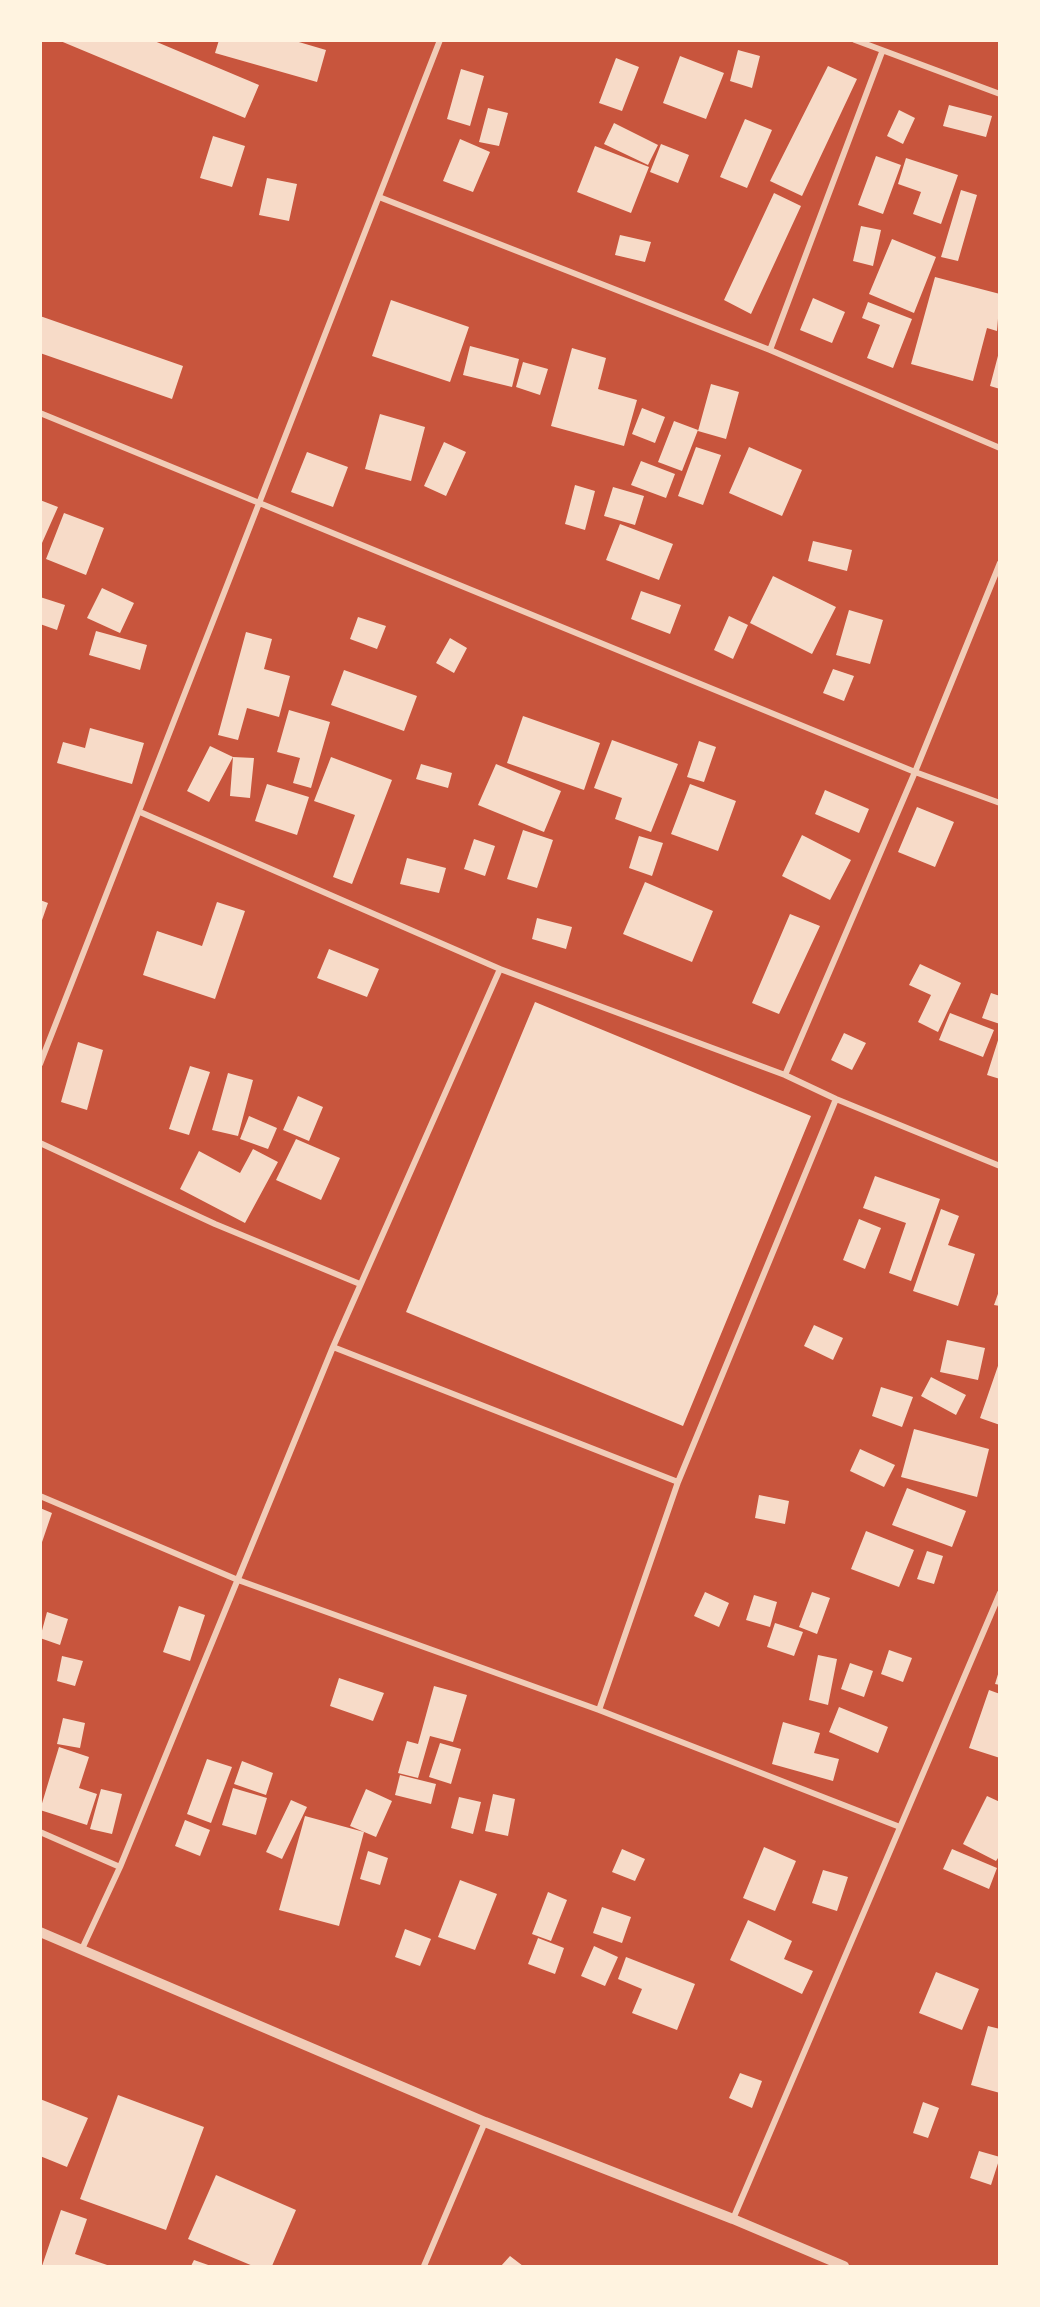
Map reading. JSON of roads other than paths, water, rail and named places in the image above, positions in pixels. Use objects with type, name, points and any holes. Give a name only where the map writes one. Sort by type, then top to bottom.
[{"type":"street","points":[[40,1064],[261,504],[440,40]]},
{"type":"street","points":[[855,40],[999,94]]},
{"type":"street","points":[[770,350],[882,52]]},
{"type":"street","points":[[379,197],[770,350],[999,448]]},
{"type":"street","points":[[40,413],[915,772],[999,803]]},
{"type":"street","points":[[785,1075],[915,772],[999,563]]},
{"type":"street","points":[[140,812],[500,969],[785,1075],[836,1100],[999,1166]]},
{"type":"street","points":[[82,1949],[120,1867],[333,1347],[500,969]]},
{"type":"street","points":[[599,1710],[678,1482],[836,1100]]},
{"type":"street","points":[[40,1143],[215,1224],[360,1284]]},
{"type":"street","points":[[333,1347],[678,1482]]},
{"type":"street","points":[[40,1496],[237,1580],[599,1710],[900,1827]]},
{"type":"street","points":[[733,2219],[999,1593]]},
{"type":"street","points":[[40,1832],[120,1867]]},
{"type":"street","points":[[40,1932],[485,2122],[733,2219],[844,2266]]},
{"type":"street","points":[[424,2266],[485,2122]]}]
